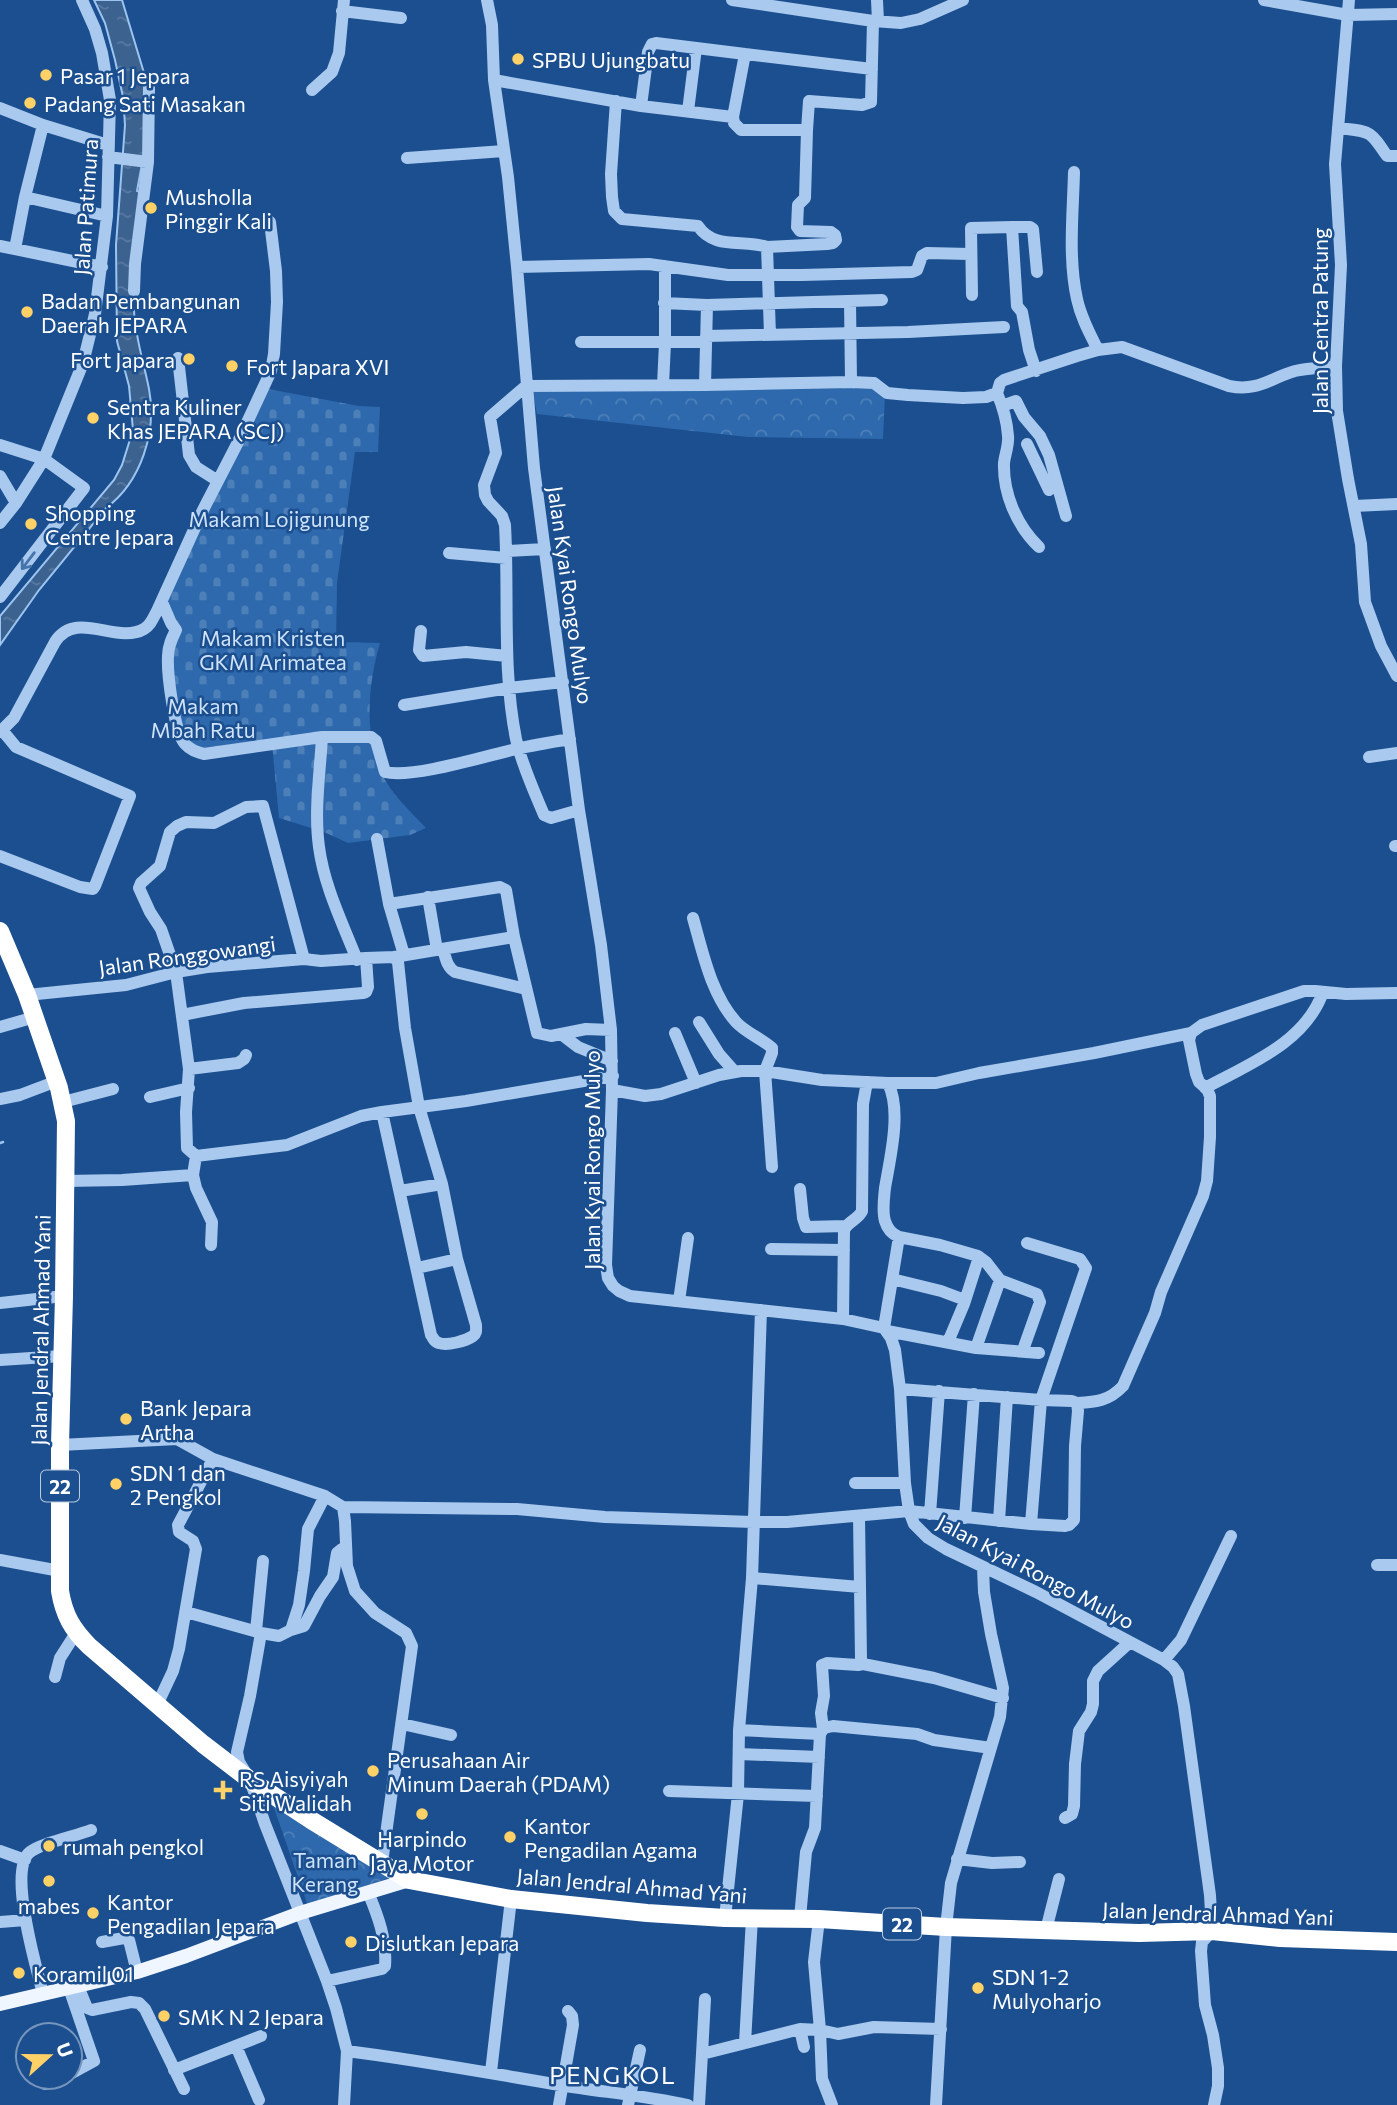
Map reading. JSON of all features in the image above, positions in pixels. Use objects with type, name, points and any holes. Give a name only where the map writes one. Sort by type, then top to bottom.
[{"type":"highway","name":"Jalan Jendral Ahmad Yani","points":[[0,931],[27,995],[57,1081],[65,1121],[60,1445],[62,1604],[76,1633],[203,1744],[250,1780],[410,1880],[511,1899],[597,1909],[725,1918],[800,1918],[946,1927],[1139,1933],[1212,1931],[1280,1938],[1397,1942]]},
{"type":"main road","points":[[0,2004],[137,1972],[300,1913],[410,1880]]},
{"type":"street","name":"Jalan Patimura","points":[[0,523],[44,458],[83,363],[95,314],[107,216],[110,100],[107,75],[95,29],[82,0]]},
{"type":"street","name":"Jalan Kyai Rongo Mulyo","points":[[487,0],[492,25],[494,80],[517,267],[526,386],[545,549],[611,1030],[612,1090],[606,1247],[608,1278],[619,1291],[630,1296],[843,1319],[886,1329],[895,1350],[905,1483],[914,1524],[928,1538],[1164,1660]]},
{"type":"street","points":[[732,0],[875,21],[910,22],[962,0]]},
{"type":"street","points":[[616,101],[611,186],[614,211],[622,219],[698,226],[707,236],[731,244],[758,244],[766,247],[833,243],[836,240],[831,232],[800,230],[797,227],[798,205],[805,198],[809,100],[862,105],[871,102],[877,0]]},
{"type":"street","points":[[1264,0],[1348,15],[1395,14]]},
{"type":"street","name":"Jalan Centra Patung","points":[[1349,0],[1335,164],[1341,265],[1336,366],[1337,411],[1361,544],[1365,602],[1381,646],[1397,676]]},
{"type":"street","points":[[312,90],[332,72],[339,53],[343,6],[401,18]]},
{"type":"street","points":[[641,106],[648,52],[652,44],[656,43],[872,69]]},
{"type":"street","points":[[688,111],[696,48]]},
{"type":"street","points":[[745,54],[734,123],[741,130],[807,130]]},
{"type":"street","points":[[494,80],[641,106],[733,117]]},
{"type":"street","points":[[134,291],[148,162],[149,87]]},
{"type":"street","points":[[0,108],[122,159],[148,162]]},
{"type":"street","points":[[15,249],[43,125]]},
{"type":"street","points":[[1338,128],[1367,132],[1378,140],[1387,156],[1397,156]]},
{"type":"street","points":[[407,158],[504,151]]},
{"type":"street","points":[[1074,172],[1074,284],[1083,319],[1098,350]]},
{"type":"street","points":[[26,197],[107,216]]},
{"type":"street","points":[[0,856],[80,887],[95,887],[130,796],[16,747],[1,731],[14,718],[59,635],[76,627],[128,632],[139,631],[151,624],[263,390],[272,363],[277,302],[270,222]]},
{"type":"street","points":[[1012,227],[1017,306],[1022,312],[1036,371]]},
{"type":"street","points":[[972,295],[971,228],[1033,229],[1037,272]]},
{"type":"street","points":[[0,246],[102,267]]},
{"type":"street","points":[[766,247],[770,335]]},
{"type":"street","points":[[517,267],[649,264],[728,275],[912,272],[919,268],[922,256],[927,253],[971,254]]},
{"type":"street","points":[[663,385],[665,266]]},
{"type":"street","points":[[664,303],[707,305],[882,300]]},
{"type":"street","points":[[850,301],[852,382]]},
{"type":"street","points":[[705,386],[707,305]]},
{"type":"street","points":[[580,342],[665,343],[770,335],[1004,327]]},
{"type":"street","points":[[1039,547],[1020,525],[1009,495],[1004,471],[1008,440],[1006,420],[999,400],[1000,383],[1004,380],[1098,350],[1122,348],[1244,389],[1257,387],[1293,372],[1336,366]]},
{"type":"street","points":[[178,358],[189,455],[196,467],[218,481]]},
{"type":"street","points":[[579,810],[551,818],[545,816],[519,748],[509,688],[505,525],[502,516],[488,501],[484,485],[496,453],[490,419],[526,386],[705,386],[852,382],[874,383],[887,393],[986,397],[1016,401],[1024,417],[1040,436],[1053,467],[1066,516]]},
{"type":"street","points":[[1027,444],[1049,490]]},
{"type":"street","points":[[0,446],[44,458],[84,488],[0,597]]},
{"type":"street","points":[[0,477],[9,506]]},
{"type":"street","points":[[1354,506],[1397,504]]},
{"type":"street","points":[[449,553],[506,554],[545,549]]},
{"type":"street","points":[[162,601],[176,629],[168,654],[178,729],[185,745],[194,752],[204,754],[322,737],[373,738],[384,769],[392,774],[421,771],[570,739]]},
{"type":"street","points":[[421,631],[419,650],[423,656],[466,652],[507,656]]},
{"type":"street","points":[[404,705],[563,682]]},
{"type":"street","points":[[183,1015],[244,1003],[366,992],[368,987],[362,959],[334,899],[319,850],[317,823],[322,737]]},
{"type":"street","points":[[1369,757],[1397,754]]},
{"type":"street","points":[[304,959],[266,809],[261,805],[246,807],[214,823],[186,822],[177,825],[170,832],[160,866],[140,886],[176,972],[189,1069],[187,1148],[196,1156],[287,1145],[361,1116],[612,1076]]},
{"type":"street","points":[[377,839],[399,956],[405,1028],[419,1107],[442,1184],[457,1259],[476,1329],[473,1336],[457,1342],[441,1344],[433,1339],[382,1112]]},
{"type":"street","points":[[389,904],[492,887],[504,888],[537,1033],[545,1036],[586,1029],[611,1030]]},
{"type":"street","points":[[428,897],[440,949],[450,969],[526,989]]},
{"type":"street","points":[[693,918],[710,976],[720,997],[737,1023],[772,1048],[765,1071],[772,1167]]},
{"type":"street","name":"Jalan Ronggowangi","points":[[27,995],[126,985],[207,967],[304,959],[399,956],[514,937]]},
{"type":"street","points":[[612,1090],[645,1096],[661,1094],[734,1071],[765,1071],[822,1080],[936,1083],[1191,1033],[1202,1025],[1304,991],[1397,993]]},
{"type":"street","points":[[1205,1088],[1268,1053],[1294,1035],[1311,1016],[1323,992]]},
{"type":"street","points":[[0,1027],[35,1017]]},
{"type":"street","points":[[699,1022],[719,1054],[734,1071]]},
{"type":"street","points":[[675,1033],[696,1083]]},
{"type":"street","points":[[900,1389],[1077,1403],[1105,1400],[1123,1385],[1155,1313],[1161,1292],[1207,1181],[1210,1096],[1199,1082],[1196,1073],[1189,1040],[1191,1033]]},
{"type":"street","points":[[561,1034],[578,1047],[612,1061]]},
{"type":"street","points":[[189,1069],[238,1063],[246,1055]]},
{"type":"street","points":[[0,1099],[20,1095],[57,1081]]},
{"type":"street","points":[[800,1189],[806,1227],[845,1226],[860,1216],[863,1104],[867,1082]]},
{"type":"street","points":[[888,1083],[894,1112],[884,1217],[890,1231],[899,1237],[940,1245],[979,1258],[986,1262],[1000,1280],[1037,1294],[1040,1299],[1023,1350]]},
{"type":"street","points":[[150,1097],[189,1088]]},
{"type":"street","points":[[63,1102],[113,1089]]},
{"type":"street","points":[[196,1156],[193,1175],[212,1222],[211,1245]]},
{"type":"street","points":[[65,1181],[193,1175]]},
{"type":"street","points":[[400,1192],[442,1184]]},
{"type":"street","points":[[843,1319],[845,1226]]},
{"type":"street","points":[[899,1237],[886,1329],[976,1348],[1039,1353]]},
{"type":"street","points":[[680,1301],[688,1238]]},
{"type":"street","points":[[1027,1243],[1080,1259],[1086,1266],[1041,1400],[1031,1524]]},
{"type":"street","points":[[771,1250],[844,1250]]},
{"type":"street","points":[[947,1342],[979,1258]]},
{"type":"street","points":[[417,1268],[457,1259]]},
{"type":"street","points":[[892,1279],[965,1300]]},
{"type":"street","points":[[976,1348],[1000,1280]]},
{"type":"street","points":[[0,1303],[64,1296]]},
{"type":"street","points":[[725,1918],[738,1794],[739,1730],[752,1578],[761,1310]]},
{"type":"street","points":[[0,1360],[62,1356]]},
{"type":"street","points":[[930,1514],[939,1391]]},
{"type":"street","points":[[965,1518],[974,1394]]},
{"type":"street","points":[[999,1521],[1007,1397]]},
{"type":"street","points":[[60,1445],[177,1439],[213,1460],[325,1496],[343,1507],[517,1509],[605,1517],[753,1522],[787,1522],[909,1511],[1065,1526],[1074,1520],[1075,1446],[1079,1411],[1077,1403]]},
{"type":"street","points":[[157,1705],[173,1671],[186,1612],[196,1545],[179,1532],[177,1527],[213,1460]]},
{"type":"street","points":[[855,1483],[905,1483]]},
{"type":"street","points":[[291,1630],[299,1605],[307,1529],[325,1496]]},
{"type":"street","points":[[343,1507],[347,1566],[355,1591],[375,1613],[407,1633],[412,1641],[382,1863]]},
{"type":"street","points":[[859,1516],[863,1664]]},
{"type":"street","points":[[1214,2105],[1219,2068],[1205,2005],[1201,1951],[1202,1942],[1212,1931],[1210,1895],[1178,1674],[1164,1660],[1181,1640],[1231,1536]]},
{"type":"street","points":[[186,1612],[279,1636],[304,1626],[333,1577],[337,1553],[342,1549],[346,1550]]},
{"type":"street","points":[[0,1560],[60,1571]]},
{"type":"street","points":[[262,1561],[258,1632],[250,1696],[237,1752],[327,1981],[341,2025],[346,2051],[344,2105]]},
{"type":"street","points":[[1377,1565],[1397,1566]]},
{"type":"street","points":[[936,2105],[951,1883],[1003,1698],[984,1592],[984,1567]]},
{"type":"street","points":[[752,1578],[860,1587]]},
{"type":"street","points":[[55,1677],[60,1658],[76,1633]]},
{"type":"street","points":[[1065,1818],[1072,1814],[1074,1806],[1079,1731],[1091,1712],[1093,1681],[1098,1671],[1130,1642]]},
{"type":"street","points":[[800,1918],[806,1852],[815,1828],[824,1696],[822,1665],[863,1664],[924,1675],[1003,1698]]},
{"type":"street","points":[[402,1724],[451,1735]]},
{"type":"street","points":[[739,1730],[822,1732],[833,1726],[917,1734],[945,1742],[991,1748]]},
{"type":"street","points":[[739,1754],[819,1757]]},
{"type":"street","points":[[669,1791],[817,1796]]},
{"type":"street","points":[[43,1994],[26,1920],[22,1880],[25,1860],[33,1850],[91,1830]]},
{"type":"street","points":[[0,1851],[25,1860]]},
{"type":"street","points":[[957,1859],[992,1863],[1020,1862]]},
{"type":"street","points":[[1046,1930],[1059,1878]]},
{"type":"street","points":[[327,1981],[383,1969],[386,1965],[380,1921],[368,1892]]},
{"type":"street","points":[[491,2072],[511,1899]]},
{"type":"street","points":[[745,2043],[752,1918]]},
{"type":"street","points":[[819,1919],[814,1962],[822,2079],[832,2105]]},
{"type":"street","points":[[0,1922],[26,1920]]},
{"type":"street","points":[[102,1942],[124,1938],[128,1940],[137,1972]]},
{"type":"street","points":[[74,1987],[87,2008],[92,2010],[131,2002],[139,2003],[145,2010],[184,2090]]},
{"type":"street","points":[[74,1987],[83,2021]]},
{"type":"street","points":[[699,2105],[705,1999]]},
{"type":"street","points":[[559,2105],[573,2025],[568,2011]]},
{"type":"street","points":[[84,2024],[94,2061],[84,2066]]},
{"type":"street","points":[[702,2054],[800,2029],[838,2034],[874,2027],[941,2029]]},
{"type":"street","points":[[800,2029],[804,2047]]},
{"type":"street","points":[[174,2070],[261,2036]]},
{"type":"street","points":[[236,2046],[259,2100]]},
{"type":"street","points":[[629,2099],[640,2050]]},
{"type":"street","points":[[346,2051],[491,2072],[629,2099],[688,2105]]},
{"type":"green space","points":[[871,385],[885,394],[883,439],[748,437],[537,414],[532,388]]},
{"type":"green space","points":[[268,389],[359,406],[380,407],[378,452],[355,452],[337,583],[336,642],[380,643],[371,691],[372,741],[385,780],[401,802],[426,828],[410,835],[348,843],[324,832],[279,818],[272,744],[195,751],[178,729],[171,642],[164,602]]},
{"type":"green space","name":"Taman Kerang","points":[[273,1805],[389,1878],[308,1906]]},
{"type":"water","points":[[94,0],[122,0],[144,73],[147,137],[137,191],[142,193],[134,310],[149,389],[151,422],[144,455],[129,484],[39,590],[0,645],[0,616],[114,480],[122,465],[133,430],[129,386],[117,341],[116,245],[125,125],[123,97],[105,23]]},
{"type":"place","name":"SPBU Ujungbatu","points":[[518,59]]},
{"type":"place","name":"Pasar 1 Jepara","points":[[46,75]]},
{"type":"place","name":"Padang Sati Masakan","points":[[30,103]]},
{"type":"place","name":"Musholla Pinggir Kali","points":[[151,208]]},
{"type":"place","name":"Badan Pembangunan Daerah JEPARA","points":[[27,312]]},
{"type":"place","name":"Fort Japara","points":[[189,359]]},
{"type":"place","name":"Fort Japara XVI","points":[[232,366]]},
{"type":"place","name":"Sentra Kuliner Khas JEPARA (SCJ)","points":[[93,418]]},
{"type":"place","name":"Shopping Centre Jepara","points":[[31,524]]},
{"type":"place","name":"Bank Jepara Artha","points":[[126,1419]]},
{"type":"place","name":"SDN 1 dan 2 Pengkol","points":[[116,1484]]},
{"type":"place","name":"Perusahaan Air Minum Daerah (PDAM)","points":[[373,1771]]},
{"type":"place","name":"RS Aisyiyah Siti Walidah","points":[[223,1790]]},
{"type":"place","name":"Harpindo Jaya Motor","points":[[422,1814]]},
{"type":"place","name":"Kantor Pengadilan Agama","points":[[510,1837]]},
{"type":"place","name":"rumah pengkol","points":[[49,1846]]},
{"type":"place","name":"mabes","points":[[49,1881]]},
{"type":"place","name":"Kantor Pengadilan Jepara","points":[[93,1913]]},
{"type":"place","name":"Dislutkan Jepara","points":[[351,1942]]},
{"type":"place","name":"Koramil 01","points":[[19,1973]]},
{"type":"place","name":"SDN 1-2 Mulyoharjo","points":[[978,1988]]},
{"type":"place","name":"SMK N 2 Jepara","points":[[164,2016]]},
{"type":"district","name":"PENGKOL","points":[[613,2074]]},
{"type":"park label","name":"Makam Lojigunung","points":[[279,518]]},
{"type":"park label","name":"Makam Kristen GKMI Arimatea","points":[[273,649]]},
{"type":"park label","name":"Makam Mbah Ratu","points":[[203,717]]}]
